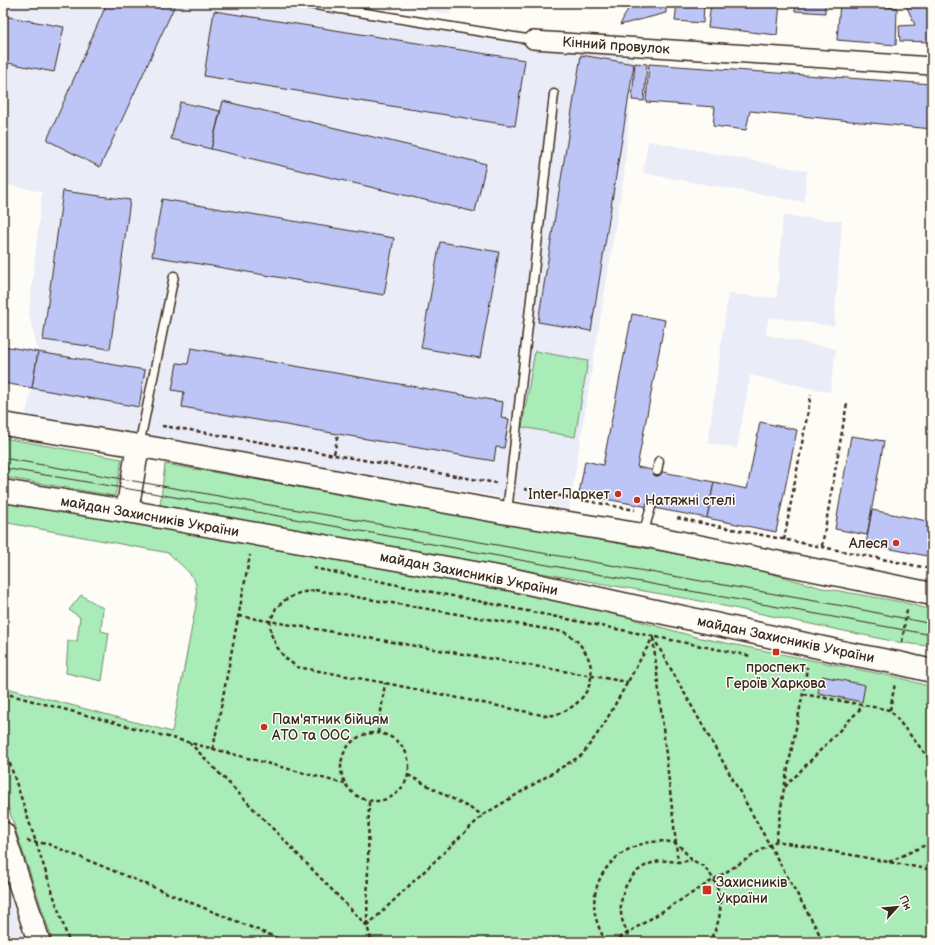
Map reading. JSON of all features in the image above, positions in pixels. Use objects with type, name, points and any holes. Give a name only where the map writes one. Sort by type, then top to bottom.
[{"type":"main road","points":[[3,424],[138,446],[507,513],[643,535],[932,594]]},
{"type":"main road","points":[[127,511],[138,446]]},
{"type":"main road","name":"майдан Захисників України","points":[[3,491],[127,511],[514,580],[932,671]]},
{"type":"main road","points":[[3,833],[39,942]]},
{"type":"street","name":"Кінний провулок","points":[[533,40],[932,66]]},
{"type":"lane","name":"Кінний провулок","points":[[303,3],[533,40]]},
{"type":"lane","points":[[507,513],[554,94]]},
{"type":"lane","points":[[138,446],[142,424],[149,400],[174,276]]},
{"type":"lane","points":[[657,471],[659,461]]},
{"type":"lane","points":[[643,535],[650,510]]},
{"type":"path","points":[[784,540],[810,396]]},
{"type":"path","points":[[822,546],[847,403]]},
{"type":"path","points":[[142,424],[190,430],[334,454],[650,510],[784,540],[822,546],[932,569]]},
{"type":"path","points":[[334,454],[338,434]]},
{"type":"path","points":[[213,749],[250,555],[243,554]]},
{"type":"path","points":[[312,568],[753,656]]},
{"type":"path","points":[[315,590],[564,632],[581,646],[587,655],[592,676],[590,685],[580,700],[565,712],[547,716],[385,683],[297,667],[285,658],[277,647],[271,634],[270,622],[276,608],[285,600],[299,593],[315,590]]},
{"type":"path","points":[[901,643],[908,603]]},
{"type":"path","points":[[239,616],[628,682]]},
{"type":"path","points":[[367,926],[483,815],[582,755],[603,726],[653,637]]},
{"type":"path","points":[[653,637],[678,862]]},
{"type":"path","points":[[653,637],[824,942]]},
{"type":"path","points":[[776,841],[784,788],[808,667],[800,665]]},
{"type":"path","points":[[890,710],[896,678]]},
{"type":"path","points":[[378,733],[385,683]]},
{"type":"path","points":[[805,683],[820,685]]},
{"type":"path","points":[[3,693],[345,784]]},
{"type":"path","points":[[803,694],[890,710],[932,762]]},
{"type":"path","points":[[784,788],[864,706]]},
{"type":"path","points":[[378,733],[394,739],[405,750],[409,761],[408,776],[400,791],[391,798],[381,801],[369,801],[358,797],[349,790],[343,780],[340,768],[342,757],[348,746],[356,738],[367,734],[378,733]]},
{"type":"path","points":[[189,742],[367,926]]},
{"type":"path","points":[[3,743],[69,942]]},
{"type":"path","points":[[408,776],[483,815]]},
{"type":"path","points":[[369,801],[367,926],[372,942]]},
{"type":"path","points":[[24,840],[48,844],[287,942]]},
{"type":"path","points":[[606,942],[599,930],[595,913],[595,895],[600,879],[609,864],[622,852],[637,844],[654,841],[672,842],[677,844],[692,859],[703,867],[714,880],[719,894],[721,910],[717,927],[708,942]]},
{"type":"path","points":[[613,942],[776,841],[932,870]]},
{"type":"path","points":[[889,862],[932,842]]},
{"type":"path","points":[[631,942],[622,921],[620,907],[622,894],[628,881],[637,871],[649,864],[662,861],[678,862],[692,859]]},
{"type":"path","points":[[3,929],[7,942]]},
{"type":"path","points":[[817,942],[819,933]]},
{"type":"path","points":[[403,942],[454,939],[486,942]]},
{"type":"shaded area","points":[[3,3],[23,3],[61,9],[71,3],[279,3],[634,58],[624,174],[569,509],[25,416],[32,388],[38,352],[29,315],[42,192],[3,184]]},
{"type":"shaded area","points":[[382,3],[451,3],[450,14]]},
{"type":"shaded area","points":[[648,141],[807,171],[804,202],[643,173]]},
{"type":"shaded area","points":[[783,216],[842,221],[834,326],[769,317],[765,335],[836,349],[830,392],[750,375],[737,448],[708,443],[728,294],[777,298]]},
{"type":"shaded area","points":[[3,875],[25,942],[3,942]]},
{"type":"green space","points":[[535,351],[588,361],[575,437],[522,427]]},
{"type":"green space","points":[[3,438],[122,459],[115,496],[3,477]]},
{"type":"green space","points":[[165,464],[464,515],[748,567],[822,588],[902,602],[932,610],[932,644],[927,646],[897,642],[695,600],[160,506]]},
{"type":"green space","points":[[3,501],[136,522],[622,610],[635,620],[696,637],[896,677],[932,687],[932,942],[53,942],[3,792],[3,687],[172,732],[196,605],[196,585],[189,572],[169,553],[3,522]]},
{"type":"green space","points":[[81,595],[103,608],[101,631],[109,633],[102,681],[66,673],[68,641],[77,641],[80,617],[69,610]]},
{"type":"building","points":[[107,3],[176,3],[100,167],[47,140]]},
{"type":"building","points":[[631,3],[666,3],[666,13],[620,25]]},
{"type":"building","points":[[677,3],[704,3],[703,23],[675,21]]},
{"type":"building","points":[[711,3],[780,3],[777,35],[708,27]]},
{"type":"building","points":[[796,3],[825,3],[825,13],[795,11]]},
{"type":"building","points":[[840,3],[860,3],[897,8],[896,45],[837,40]]},
{"type":"building","points":[[910,3],[932,3],[932,42],[900,41],[899,26],[915,25],[906,5]]},
{"type":"building","points":[[214,11],[525,60],[515,126],[204,76]]},
{"type":"building","points":[[3,16],[64,27],[54,72],[8,63],[3,79]]},
{"type":"building","points":[[581,55],[634,64],[591,331],[538,322]]},
{"type":"building","points":[[635,63],[647,64],[644,101],[632,100]]},
{"type":"building","points":[[649,64],[932,84],[932,129],[750,111],[746,130],[713,126],[715,107],[646,102]]},
{"type":"building","points":[[223,101],[486,164],[475,212],[211,149]]},
{"type":"building","points":[[180,102],[220,111],[211,149],[171,139]]},
{"type":"building","points":[[63,191],[130,200],[110,349],[43,340]]},
{"type":"building","points":[[162,199],[394,238],[384,295],[152,256]]},
{"type":"building","points":[[440,242],[499,252],[480,358],[421,348]]},
{"type":"building","points":[[632,314],[665,320],[637,467],[714,482],[707,518],[579,494],[585,461],[603,465]]},
{"type":"building","points":[[3,346],[38,352],[32,388],[3,383]]},
{"type":"building","points":[[191,348],[503,402],[501,418],[509,419],[504,448],[496,447],[494,461],[182,407],[184,392],[172,390],[177,363],[188,364]]},
{"type":"building","points":[[38,352],[145,370],[139,407],[32,388]]},
{"type":"building","points":[[760,422],[797,430],[776,532],[707,518],[714,482],[747,489]]},
{"type":"building","points":[[851,436],[884,441],[867,535],[835,529]]},
{"type":"building","points":[[872,510],[932,522],[932,557],[866,544]]},
{"type":"building","points":[[822,676],[865,685],[862,702],[818,693]]},
{"type":"tram line","points":[[3,458],[843,606],[932,624]]},
{"type":"tram line","points":[[3,468],[141,491],[932,635]]},
{"type":"place","name":"Inter Паркет","points":[[618,494]]},
{"type":"place","name":"Натяжні стелі","points":[[637,500]]},
{"type":"place","name":"Алеся","points":[[896,543]]},
{"type":"place","name":"проспект Героїв Харкова","points":[[776,652]]},
{"type":"place","name":"Пам'ятник бійцям АТО та ООС","points":[[264,727]]},
{"type":"place","name":"Захисників України","points":[[707,890]]}]
